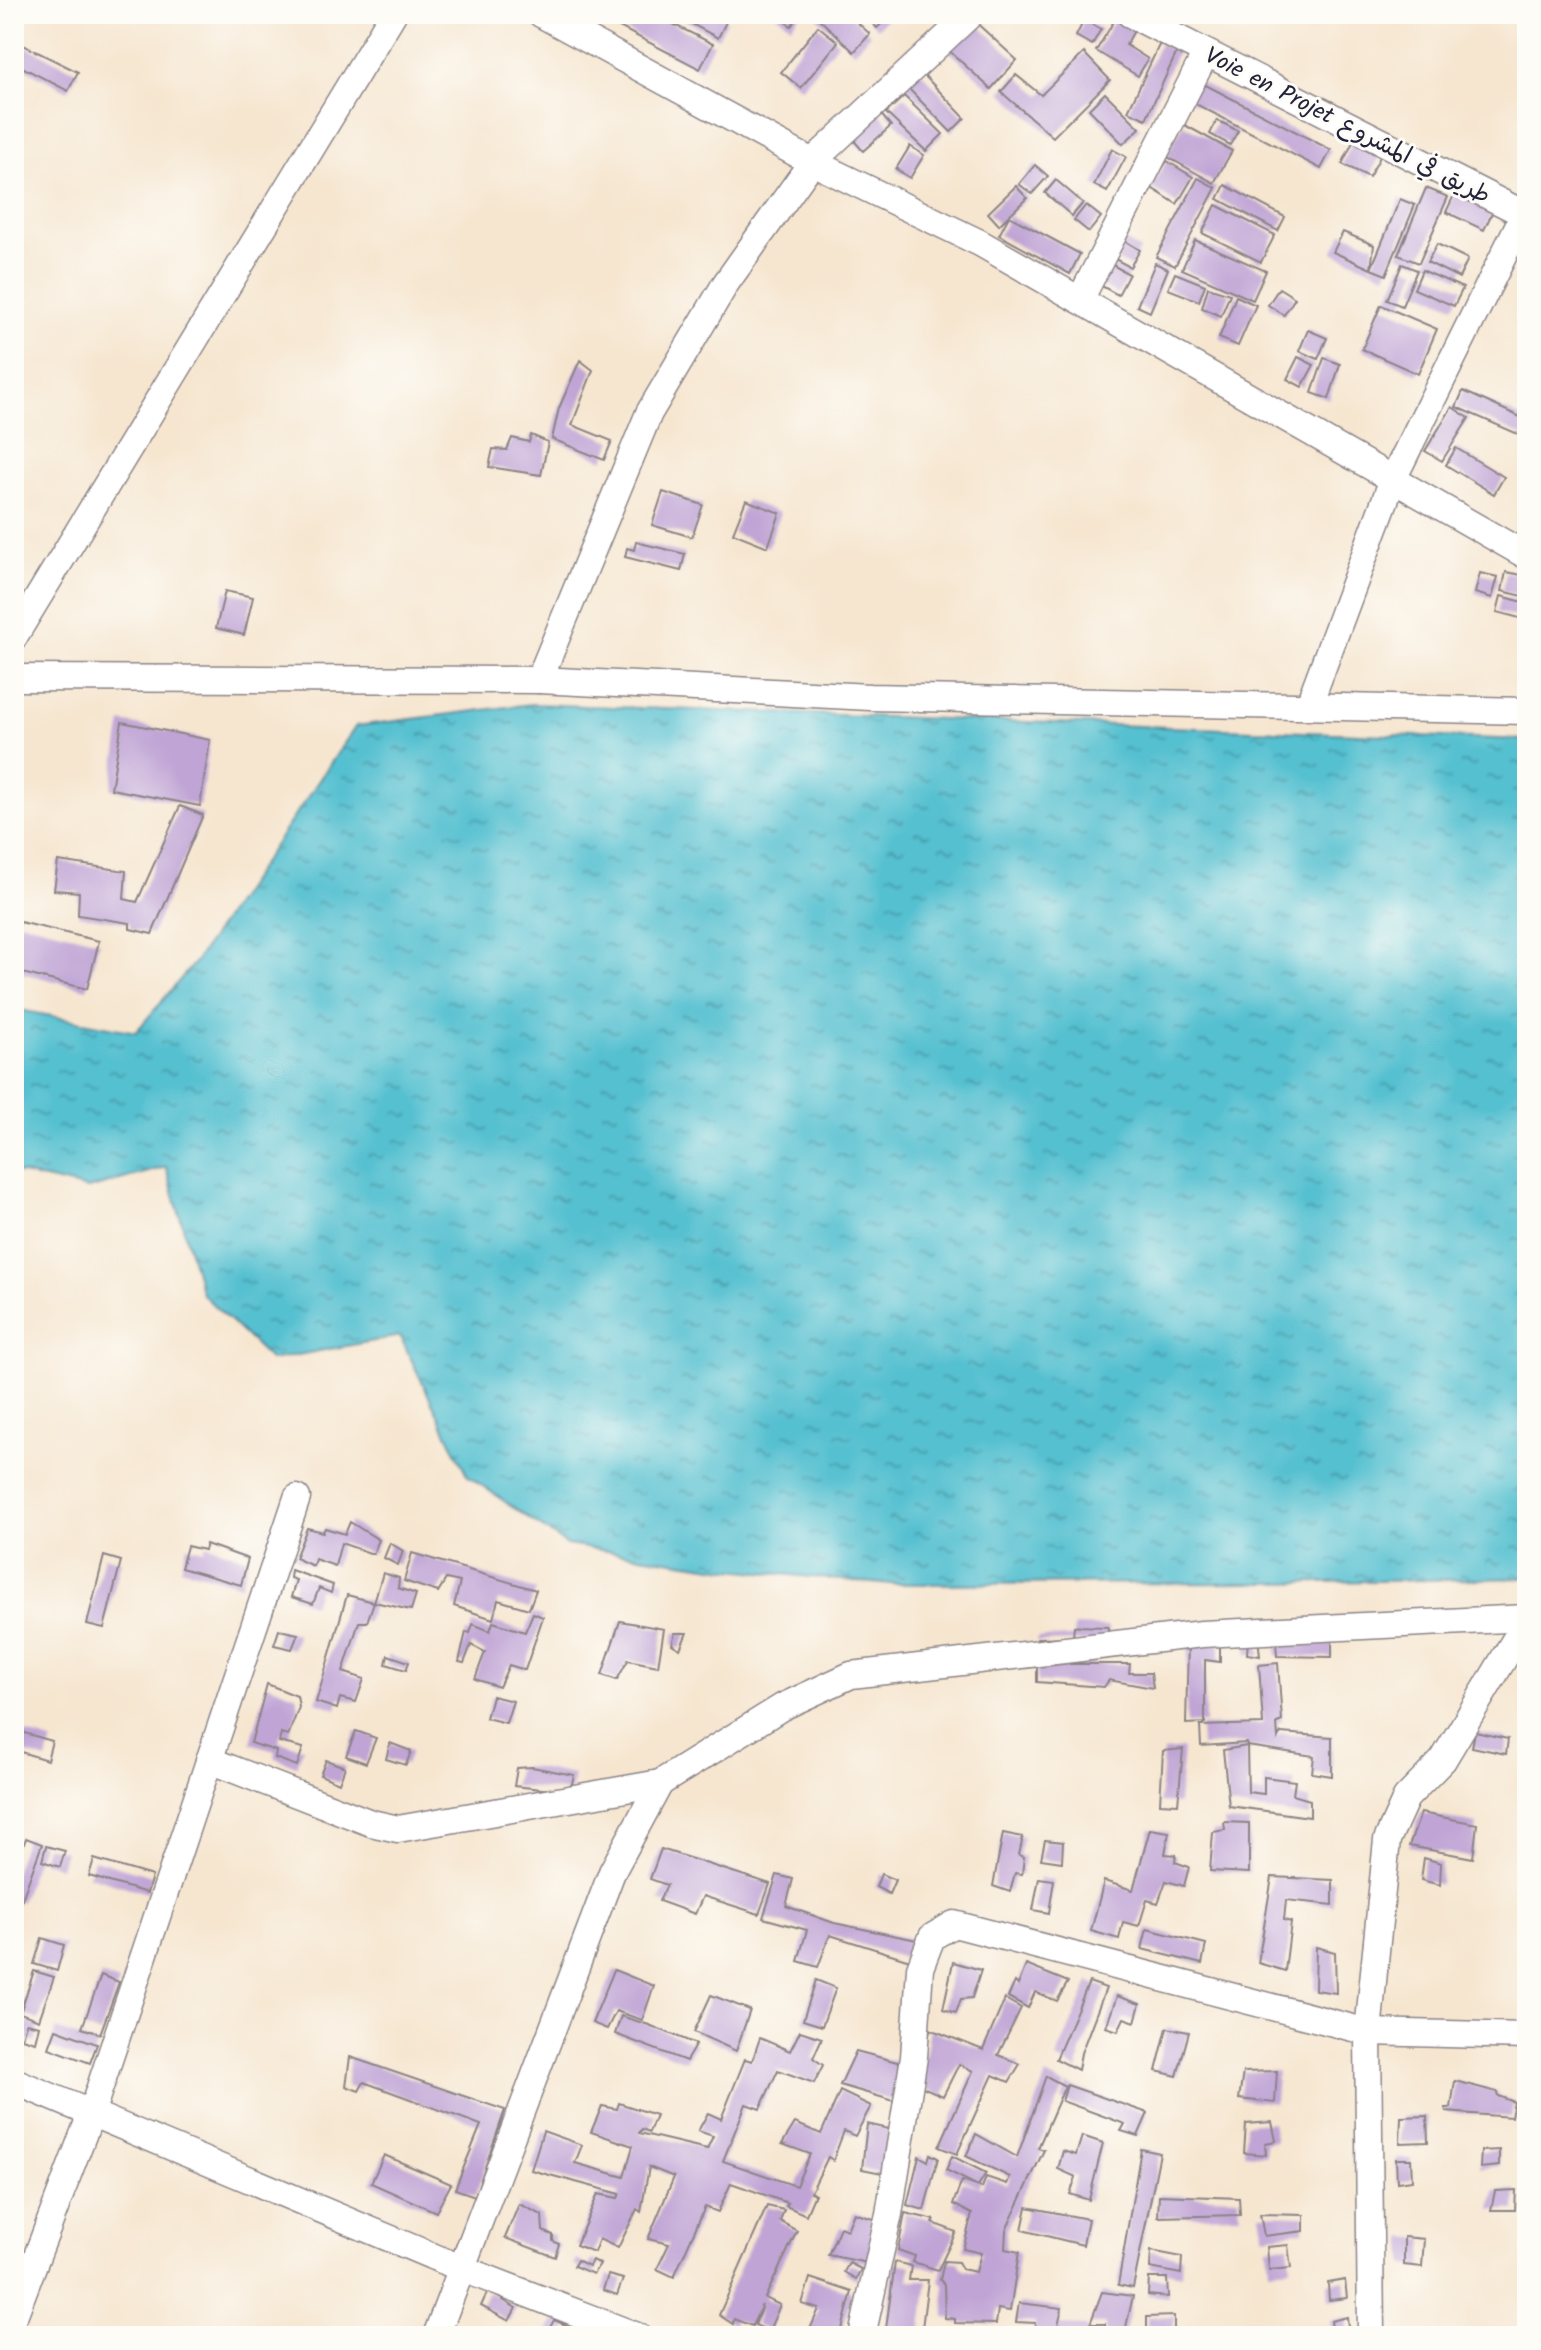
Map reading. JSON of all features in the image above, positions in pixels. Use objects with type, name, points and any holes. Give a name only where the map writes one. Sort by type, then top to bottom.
[{"type":"street","points":[[14,637],[393,14]]},
{"type":"street","points":[[541,14],[812,162],[980,243],[1527,556]]},
{"type":"street","points":[[539,680],[649,413],[726,283],[812,162],[971,14]]},
{"type":"street","name":"Voie en Projet طريق في المشروع","points":[[1130,14],[1525,211]]},
{"type":"street","points":[[1080,300],[1206,53]]},
{"type":"street","points":[[1308,707],[1393,479],[1525,211]]},
{"type":"street","points":[[14,678],[539,680],[870,697],[1527,711]]},
{"type":"street","points":[[14,2316],[91,2114],[297,1498]]},
{"type":"street","points":[[209,1760],[371,1823],[398,1829],[660,1783],[782,1707],[851,1675],[1202,1634],[1527,1619]]},
{"type":"street","points":[[1371,2336],[1368,2032],[1387,1840],[1406,1798],[1443,1760],[1527,1619]]},
{"type":"street","points":[[436,2336],[612,1872],[660,1783]]},
{"type":"street","points":[[862,2336],[889,2214],[914,2057],[920,1968],[932,1937],[954,1924],[1368,2032],[1527,2036]]},
{"type":"street","points":[[14,2081],[463,2269],[637,2336]]},
{"type":"water","points":[[531,704],[1527,740],[1527,1578],[1275,1583],[882,1584],[720,1568],[567,1545],[467,1475],[400,1336],[271,1360],[202,1294],[166,1167],[88,1189],[14,1172],[14,1009],[136,1032],[195,962],[356,726]]},
{"type":"building","points":[[604,14],[653,14],[713,44],[700,69],[602,18]]},
{"type":"building","points":[[673,14],[715,14],[727,20],[718,38]]},
{"type":"building","points":[[776,14],[801,14],[791,26]]},
{"type":"building","points":[[814,14],[848,14],[870,34],[854,52]]},
{"type":"building","points":[[863,14],[892,14],[877,28]]},
{"type":"building","points":[[1117,16],[1136,27],[1126,45],[1148,59],[1138,76],[1096,51]]},
{"type":"building","points":[[971,18],[1017,60],[991,89],[945,47]]},
{"type":"building","points":[[1084,20],[1101,29],[1092,45],[1076,36]]},
{"type":"building","points":[[818,26],[838,42],[801,88],[781,72]]},
{"type":"building","points":[[17,42],[78,72],[68,91],[14,63]]},
{"type":"building","points":[[1160,43],[1177,52],[1146,119],[1128,111]]},
{"type":"building","points":[[1084,53],[1110,80],[1053,137],[1001,92],[1016,75],[1041,95]]},
{"type":"building","points":[[920,71],[965,118],[951,132],[905,85]]},
{"type":"building","points":[[1198,81],[1331,150],[1321,169],[1188,100]]},
{"type":"building","points":[[1105,93],[1140,128],[1123,144],[1089,109]]},
{"type":"building","points":[[904,96],[943,134],[926,151],[886,113]]},
{"type":"building","points":[[879,112],[891,126],[863,151],[850,136]]},
{"type":"building","points":[[1217,120],[1238,131],[1230,145],[1210,134]]},
{"type":"building","points":[[1183,124],[1232,151],[1214,183],[1166,156]]},
{"type":"building","points":[[1353,142],[1380,157],[1369,177],[1342,164]]},
{"type":"building","points":[[910,146],[924,155],[910,178],[896,169]]},
{"type":"building","points":[[1112,149],[1126,157],[1107,192],[1094,185]]},
{"type":"building","points":[[1167,161],[1193,177],[1177,204],[1150,187]]},
{"type":"building","points":[[1035,165],[1048,176],[1032,194],[1019,184]]},
{"type":"building","points":[[1198,178],[1216,188],[1175,266],[1156,257]]},
{"type":"building","points":[[1056,180],[1083,203],[1072,216],[1045,193]]},
{"type":"building","points":[[1225,185],[1285,217],[1278,231],[1218,199]]},
{"type":"building","points":[[1016,186],[1027,198],[999,225],[988,213]]},
{"type":"building","points":[[1426,188],[1448,197],[1419,263],[1398,255]]},
{"type":"building","points":[[1455,193],[1493,211],[1484,230],[1446,212]]},
{"type":"building","points":[[1400,199],[1415,205],[1386,275],[1371,269]]},
{"type":"building","points":[[1086,205],[1101,217],[1089,232],[1074,220]]},
{"type":"building","points":[[1216,205],[1275,235],[1261,262],[1202,233]]},
{"type":"building","points":[[1009,216],[1080,254],[1070,274],[999,235]]},
{"type":"building","points":[[1343,232],[1374,245],[1371,269],[1333,252]]},
{"type":"building","points":[[1122,239],[1140,250],[1130,267],[1111,257]]},
{"type":"building","points":[[1195,240],[1266,271],[1253,300],[1182,269]]},
{"type":"building","points":[[1437,244],[1468,259],[1459,278],[1427,262]]},
{"type":"building","points":[[1107,262],[1129,274],[1118,295],[1096,283]]},
{"type":"building","points":[[1155,263],[1168,269],[1150,312],[1137,306]]},
{"type":"building","points":[[1402,264],[1417,270],[1402,306],[1387,300]]},
{"type":"building","points":[[1422,270],[1463,288],[1454,306],[1414,289]]},
{"type":"building","points":[[1175,273],[1205,285],[1199,301],[1168,289]]},
{"type":"building","points":[[1208,287],[1230,294],[1221,316],[1202,308]]},
{"type":"building","points":[[1279,288],[1295,298],[1284,315],[1268,305]]},
{"type":"building","points":[[1236,296],[1256,305],[1238,346],[1219,338]]},
{"type":"building","points":[[1381,305],[1437,329],[1418,374],[1362,349]]},
{"type":"building","points":[[1308,330],[1327,338],[1318,359],[1299,351]]},
{"type":"building","points":[[1298,357],[1314,365],[1302,387],[1287,379]]},
{"type":"building","points":[[1324,358],[1340,364],[1329,399],[1312,393]]},
{"type":"building","points":[[580,360],[593,370],[572,425],[612,441],[604,460],[552,439],[559,408]]},
{"type":"building","points":[[1463,391],[1527,420],[1527,438],[1456,407]]},
{"type":"building","points":[[1452,407],[1469,418],[1442,461],[1425,451]]},
{"type":"building","points":[[531,435],[548,442],[541,475],[489,467],[493,449],[507,450],[512,438],[529,442]]},
{"type":"building","points":[[1456,448],[1504,477],[1494,494],[1446,465]]},
{"type":"building","points":[[663,492],[703,505],[692,537],[652,525]]},
{"type":"building","points":[[746,500],[780,513],[768,547],[733,533]]},
{"type":"building","points":[[636,542],[685,554],[681,571],[625,557],[627,548],[634,550]]},
{"type":"building","points":[[1506,572],[1527,576],[1527,597],[1502,591]]},
{"type":"building","points":[[1480,573],[1498,577],[1492,598],[1475,593]]},
{"type":"building","points":[[225,591],[253,597],[244,635],[216,628]]},
{"type":"building","points":[[1501,596],[1527,603],[1527,620],[1497,612]]},
{"type":"building","points":[[122,722],[210,740],[200,806],[111,789]]},
{"type":"building","points":[[180,806],[203,815],[152,934],[130,929],[130,923],[78,915],[79,892],[54,890],[58,861],[126,871],[124,899],[137,902]]},
{"type":"building","points":[[20,922],[99,941],[87,989],[14,971],[14,947]]},
{"type":"building","points":[[350,1522],[379,1540],[373,1554],[341,1543],[335,1566],[315,1559],[313,1566],[295,1558],[307,1528],[323,1532],[325,1528],[345,1534]]},
{"type":"building","points":[[390,1543],[403,1551],[398,1565],[384,1558]]},
{"type":"building","points":[[206,1544],[248,1559],[241,1585],[181,1568],[187,1546],[204,1550]]},
{"type":"building","points":[[412,1553],[536,1590],[529,1609],[498,1600],[493,1619],[454,1606],[460,1582],[446,1579],[438,1592],[404,1581]]},
{"type":"building","points":[[104,1556],[121,1561],[104,1628],[87,1624]]},
{"type":"building","points":[[291,1570],[333,1585],[331,1593],[319,1588],[313,1604],[291,1597],[296,1580],[290,1578]]},
{"type":"building","points":[[383,1573],[399,1578],[398,1588],[416,1594],[411,1610],[374,1602]]},
{"type":"building","points":[[347,1595],[374,1602],[367,1622],[359,1622],[343,1672],[364,1679],[356,1702],[340,1698],[337,1709],[316,1702]]},
{"type":"building","points":[[533,1613],[543,1617],[525,1670],[509,1665],[499,1687],[475,1679],[485,1652],[471,1645],[464,1663],[459,1662],[466,1632],[470,1633],[473,1624],[490,1631],[493,1622],[525,1632]]},
{"type":"building","points":[[620,1621],[664,1629],[658,1666],[628,1660],[617,1680],[602,1675]]},
{"type":"building","points":[[1074,1626],[1108,1627],[1108,1641],[1036,1642],[1037,1638],[1073,1637]]},
{"type":"building","points":[[279,1630],[298,1634],[292,1649],[274,1645]]},
{"type":"building","points":[[675,1633],[687,1633],[680,1649],[672,1644]]},
{"type":"building","points":[[1258,1637],[1260,1656],[1247,1654],[1248,1640]]},
{"type":"building","points":[[1332,1638],[1332,1657],[1277,1656],[1276,1642]]},
{"type":"building","points":[[1220,1642],[1220,1662],[1205,1660],[1205,1723],[1186,1724],[1188,1643]]},
{"type":"building","points":[[388,1655],[409,1662],[406,1670],[386,1664]]},
{"type":"building","points":[[1037,1655],[1069,1655],[1070,1664],[1130,1664],[1129,1673],[1151,1673],[1153,1688],[1109,1680],[1104,1687],[1037,1682]]},
{"type":"building","points":[[1278,1663],[1282,1721],[1277,1723],[1278,1738],[1281,1733],[1332,1737],[1332,1776],[1312,1773],[1314,1756],[1247,1746],[1246,1743],[1201,1746],[1200,1726],[1263,1724],[1259,1665]]},
{"type":"building","points":[[267,1684],[297,1696],[299,1707],[288,1736],[281,1733],[279,1742],[303,1748],[297,1766],[275,1758],[276,1751],[251,1743]]},
{"type":"building","points":[[492,1696],[513,1701],[506,1723],[486,1718]]},
{"type":"building","points":[[14,1730],[52,1741],[47,1760],[21,1752],[17,1766],[14,1765]]},
{"type":"building","points":[[356,1731],[376,1738],[366,1763],[346,1756]]},
{"type":"building","points":[[1475,1732],[1508,1739],[1506,1754],[1472,1747]]},
{"type":"building","points":[[390,1743],[411,1751],[406,1765],[386,1759]]},
{"type":"building","points":[[1247,1746],[1248,1792],[1264,1794],[1264,1777],[1295,1781],[1293,1795],[1310,1800],[1310,1817],[1229,1806],[1223,1750]]},
{"type":"building","points":[[1183,1749],[1178,1804],[1160,1803],[1163,1751]]},
{"type":"building","points":[[326,1760],[345,1767],[339,1783],[320,1775]]},
{"type":"building","points":[[532,1767],[574,1775],[570,1792],[514,1786],[517,1768]]},
{"type":"building","points":[[1421,1813],[1477,1824],[1473,1858],[1409,1846]]},
{"type":"building","points":[[1224,1822],[1249,1823],[1249,1873],[1210,1871],[1213,1832],[1225,1830]]},
{"type":"building","points":[[1150,1829],[1169,1832],[1165,1854],[1176,1855],[1175,1862],[1189,1867],[1184,1886],[1166,1881],[1158,1903],[1147,1900],[1139,1926],[1123,1922],[1119,1939],[1091,1931],[1104,1881],[1133,1890]]},
{"type":"building","points":[[1003,1833],[1023,1837],[1019,1855],[1024,1857],[1022,1874],[1015,1873],[1010,1892],[993,1886]]},
{"type":"building","points":[[26,1838],[42,1844],[21,1902],[14,1900],[14,1873]]},
{"type":"building","points":[[1045,1840],[1063,1842],[1062,1862],[1041,1859]]},
{"type":"building","points":[[46,1846],[65,1851],[60,1867],[42,1861]]},
{"type":"building","points":[[661,1849],[770,1884],[759,1914],[703,1896],[695,1914],[659,1901],[667,1885],[650,1879]]},
{"type":"building","points":[[1424,1858],[1441,1863],[1440,1885],[1421,1880]]},
{"type":"building","points":[[94,1859],[152,1876],[147,1893],[89,1876]]},
{"type":"building","points":[[881,1874],[895,1880],[889,1894],[876,1887]]},
{"type":"building","points":[[777,1875],[793,1879],[786,1906],[834,1923],[917,1940],[910,1960],[830,1935],[818,1967],[798,1961],[807,1930],[763,1918]]},
{"type":"building","points":[[1272,1877],[1333,1880],[1333,1905],[1286,1900],[1284,1920],[1291,1922],[1285,1971],[1258,1963]]},
{"type":"building","points":[[1039,1878],[1054,1880],[1049,1913],[1033,1910]]},
{"type":"building","points":[[1147,1929],[1206,1944],[1202,1964],[1142,1949]]},
{"type":"building","points":[[42,1938],[64,1945],[57,1971],[34,1964]]},
{"type":"building","points":[[1316,1947],[1335,1952],[1336,1993],[1315,1990]]},
{"type":"building","points":[[953,1962],[981,1970],[972,1998],[961,1999],[956,2013],[943,2009]]},
{"type":"building","points":[[1026,1965],[1068,1982],[1057,2001],[1035,1992],[1028,2008],[1008,1997],[1015,1982],[1018,1985]]},
{"type":"building","points":[[614,1970],[654,1986],[642,2020],[616,2011],[607,2029],[592,2023]]},
{"type":"building","points":[[34,1971],[54,1977],[39,2020],[20,2013]]},
{"type":"building","points":[[101,1975],[119,1982],[100,2034],[82,2028]]},
{"type":"building","points":[[816,1980],[836,1988],[822,2026],[803,2020]]},
{"type":"building","points":[[1089,1982],[1106,1988],[1081,2053],[1078,2070],[1056,2059]]},
{"type":"building","points":[[711,1995],[750,2010],[736,2051],[694,2032]]},
{"type":"building","points":[[1117,1996],[1140,2004],[1135,2022],[1124,2018],[1118,2031],[1106,2027]]},
{"type":"building","points":[[1005,1999],[1021,2008],[998,2055],[1020,2064],[1009,2082],[993,2075],[957,2154],[939,2147],[973,2071],[959,2064],[943,2096],[920,2086],[930,2029],[983,2050]]},
{"type":"building","points":[[621,2016],[696,2044],[686,2061],[615,2034]]},
{"type":"building","points":[[26,2023],[39,2026],[35,2042],[22,2038]]},
{"type":"building","points":[[1167,2028],[1189,2032],[1177,2076],[1156,2071]]},
{"type":"building","points":[[56,2029],[97,2044],[90,2063],[49,2048]]},
{"type":"building","points":[[800,2031],[822,2038],[813,2058],[823,2065],[814,2083],[778,2070],[760,2109],[746,2104],[723,2161],[796,2186],[810,2154],[782,2144],[795,2123],[821,2134],[840,2091],[871,2106],[855,2136],[844,2131],[833,2160],[828,2157],[811,2192],[815,2194],[806,2215],[786,2206],[788,2203],[731,2183],[718,2212],[705,2207],[674,2277],[657,2269],[669,2244],[648,2239],[674,2177],[649,2167],[641,2212],[637,2209],[618,2248],[599,2239],[594,2252],[576,2245],[598,2194],[618,2198],[620,2194],[531,2170],[543,2131],[582,2145],[575,2163],[624,2177],[633,2146],[591,2132],[602,2106],[617,2109],[619,2103],[656,2115],[649,2132],[642,2129],[639,2133],[707,2149],[713,2136],[698,2131],[708,2113],[721,2119],[745,2059],[752,2061],[760,2038],[790,2051]]},
{"type":"building","points":[[856,2051],[901,2063],[894,2101],[840,2085]]},
{"type":"building","points":[[350,2057],[505,2110],[475,2196],[455,2189],[481,2125],[364,2082],[359,2091],[346,2086]]},
{"type":"building","points":[[1277,2071],[1275,2103],[1239,2099],[1243,2072]]},
{"type":"building","points":[[1046,2076],[1065,2086],[1038,2148],[1044,2150],[1006,2230],[1005,2249],[1019,2252],[1010,2311],[998,2309],[996,2324],[955,2323],[955,2319],[945,2318],[944,2284],[940,2280],[944,2261],[958,2262],[962,2269],[976,2272],[981,2253],[963,2249],[972,2214],[953,2204],[962,2181],[982,2188],[986,2177],[1007,2184],[1010,2177],[966,2156],[976,2134],[1017,2157]]},
{"type":"building","points":[[1455,2081],[1497,2092],[1498,2096],[1514,2102],[1511,2117],[1446,2112],[1445,2108],[1451,2108]]},
{"type":"building","points":[[1067,2085],[1148,2113],[1138,2136],[1121,2131],[1125,2124],[1062,2101]]},
{"type":"building","points":[[1427,2116],[1428,2142],[1400,2143],[1401,2117]]},
{"type":"building","points":[[1272,2122],[1276,2141],[1265,2143],[1266,2155],[1244,2153],[1246,2124]]},
{"type":"building","points":[[867,2124],[889,2129],[892,2175],[862,2169]]},
{"type":"building","points":[[1082,2136],[1103,2143],[1089,2200],[1070,2194],[1076,2177],[1058,2169],[1063,2151],[1076,2155]]},
{"type":"building","points":[[1141,2149],[1160,2153],[1133,2288],[1118,2285]]},
{"type":"building","points":[[1499,2150],[1499,2166],[1480,2168],[1481,2151]]},
{"type":"building","points":[[930,2154],[938,2158],[924,2210],[907,2205],[919,2156],[928,2161]]},
{"type":"building","points":[[384,2155],[451,2184],[436,2212],[371,2183]]},
{"type":"building","points":[[952,2156],[986,2173],[978,2186],[946,2170]]},
{"type":"building","points":[[1396,2159],[1411,2159],[1412,2180],[1397,2182]]},
{"type":"building","points":[[1516,2190],[1515,2210],[1491,2210],[1495,2191]]},
{"type":"building","points":[[1159,2195],[1239,2198],[1240,2215],[1158,2217]]},
{"type":"building","points":[[519,2204],[542,2215],[543,2231],[553,2235],[553,2241],[559,2244],[555,2257],[505,2238]]},
{"type":"building","points":[[767,2206],[784,2210],[780,2221],[797,2231],[765,2298],[780,2305],[769,2331],[755,2325],[762,2305],[752,2326],[734,2319],[733,2324],[719,2315]]},
{"type":"building","points":[[1027,2207],[1088,2219],[1083,2245],[1022,2230]]},
{"type":"building","points":[[854,2213],[876,2220],[873,2264],[828,2255],[840,2227],[847,2230]]},
{"type":"building","points":[[905,2213],[935,2220],[933,2223],[956,2232],[938,2270],[913,2262],[915,2256],[898,2250]]},
{"type":"building","points":[[1260,2214],[1304,2215],[1304,2231],[1264,2236]]},
{"type":"building","points":[[1404,2237],[1424,2239],[1422,2267],[1404,2265]]},
{"type":"building","points":[[1288,2245],[1291,2268],[1269,2270],[1267,2247]]},
{"type":"building","points":[[1151,2251],[1182,2257],[1181,2274],[1150,2268]]},
{"type":"building","points":[[577,2260],[589,2266],[592,2260],[600,2264],[593,2274],[574,2266]]},
{"type":"building","points":[[895,2262],[911,2266],[909,2280],[928,2280],[921,2336],[885,2336]]},
{"type":"building","points":[[849,2263],[861,2269],[856,2279],[844,2272]]},
{"type":"building","points":[[608,2275],[623,2279],[617,2295],[603,2290]]},
{"type":"building","points":[[810,2278],[852,2292],[840,2336],[807,2336],[819,2309],[802,2304]]},
{"type":"building","points":[[1149,2278],[1167,2278],[1168,2297],[1148,2295]]},
{"type":"building","points":[[1345,2280],[1347,2298],[1329,2300],[1328,2283]]},
{"type":"building","points":[[488,2291],[516,2308],[509,2321],[481,2306]]},
{"type":"building","points":[[1102,2292],[1133,2296],[1124,2336],[1105,2336],[1105,2324],[1090,2324]]},
{"type":"building","points":[[1019,2303],[1062,2308],[1058,2325],[1086,2326],[1088,2336],[1034,2336],[1035,2323],[1016,2322]]},
{"type":"building","points":[[1174,2316],[1174,2336],[1147,2336],[1147,2317]]},
{"type":"building","points":[[1347,2317],[1349,2336],[1333,2336],[1331,2321]]},
{"type":"building","points":[[554,2320],[568,2326],[564,2336],[547,2333]]}]
